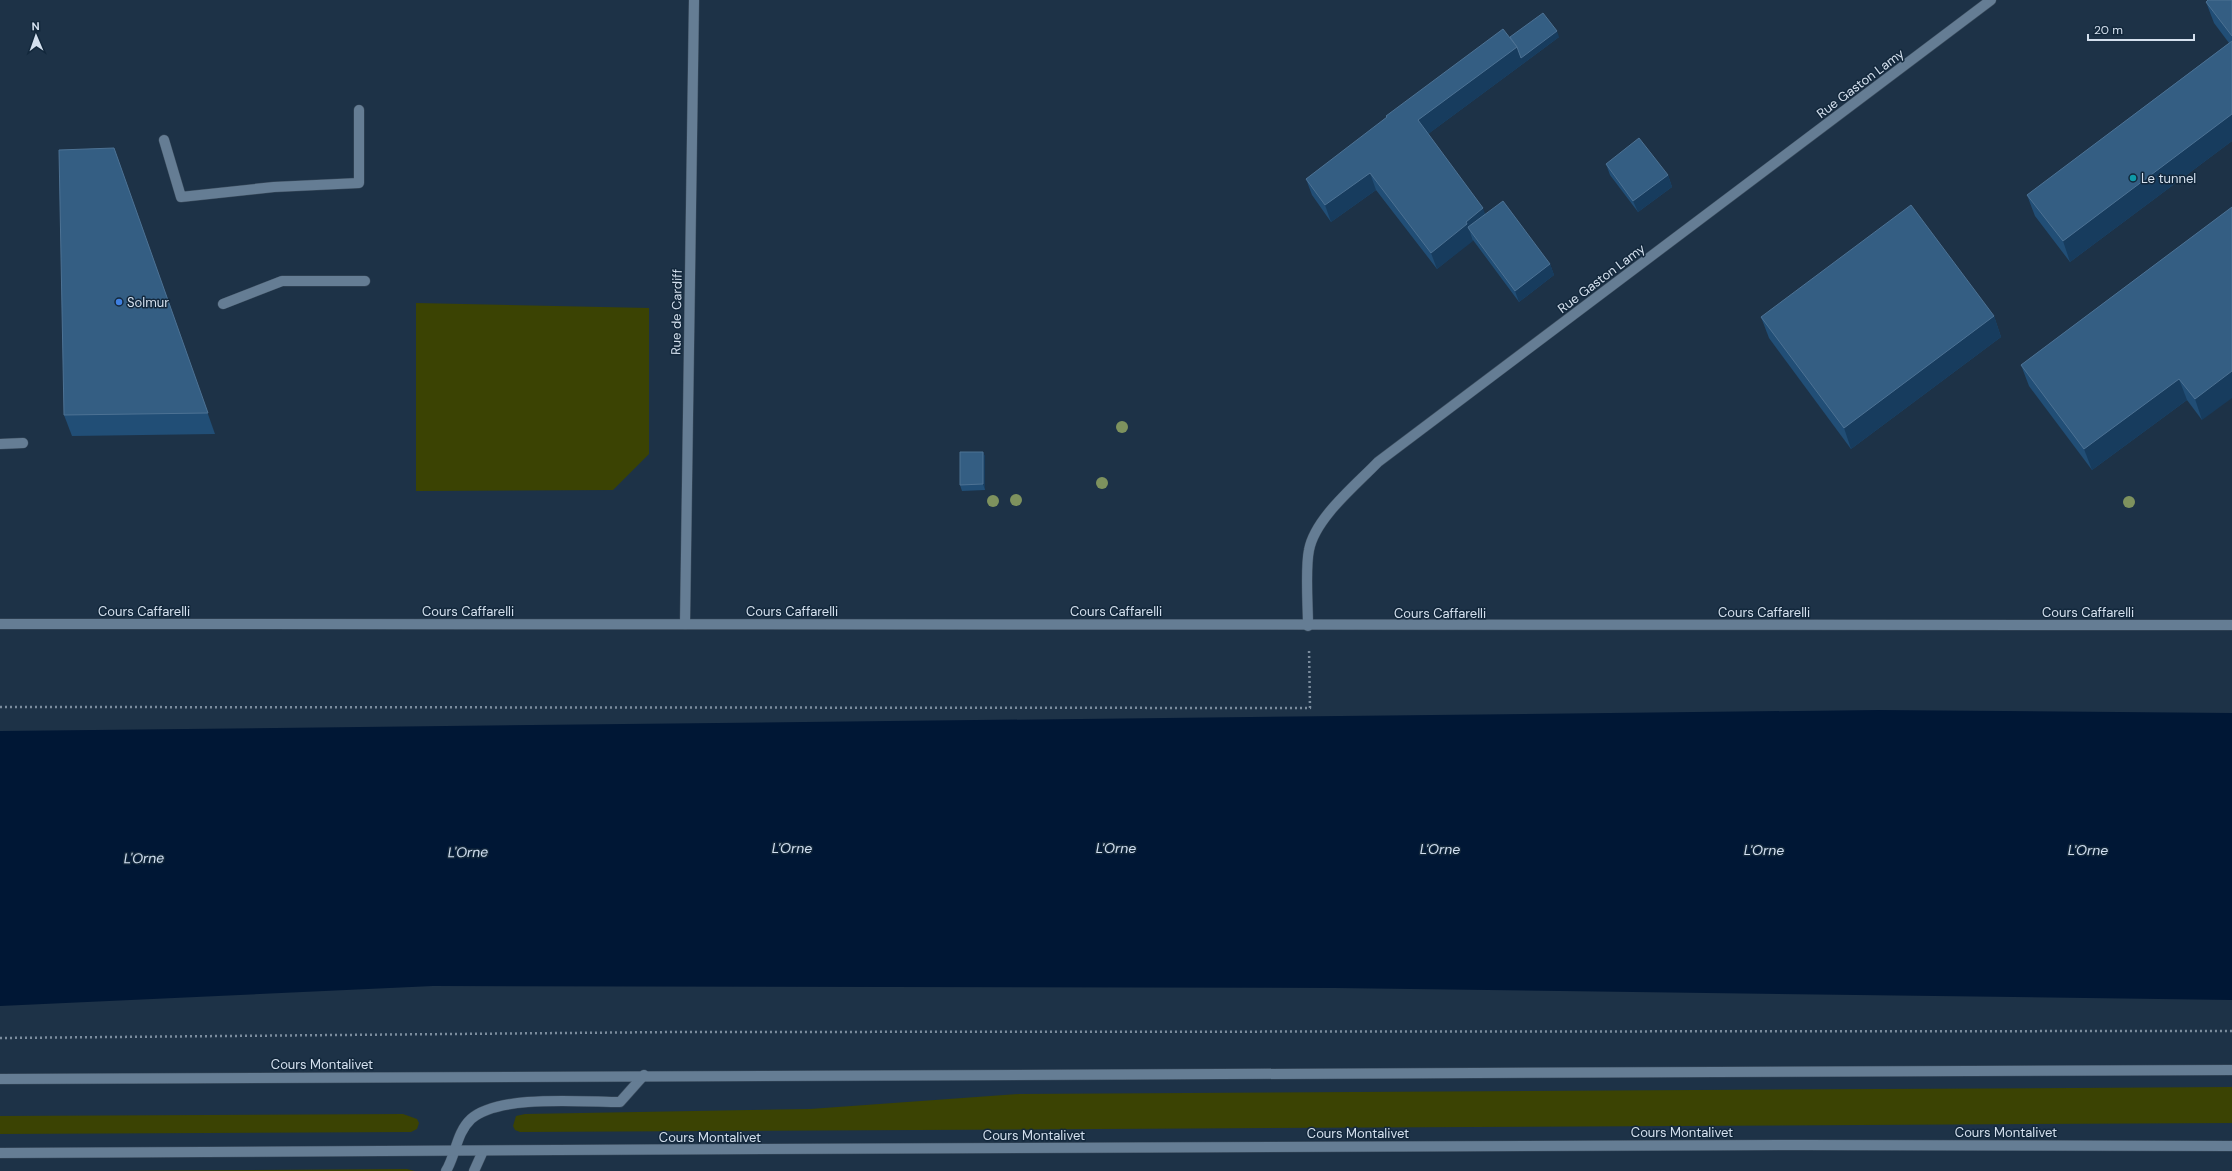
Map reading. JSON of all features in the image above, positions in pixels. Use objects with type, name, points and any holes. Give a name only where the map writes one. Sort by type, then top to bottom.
[{"type":"main road","name":"Rue de Cardiff","points":[[685,624],[694,0]]},
{"type":"main road","name":"Rue Gaston Lamy","points":[[1308,626],[1308,551],[1312,538],[1333,508],[1378,462],[1991,0]]},
{"type":"main road","points":[[164,140],[181,197],[274,188],[359,183],[360,110]]},
{"type":"main road","points":[[224,304],[282,280],[365,281]]},
{"type":"main road","points":[[0,444],[23,443]]},
{"type":"main road","name":"Cours Caffarelli","points":[[0,624],[1308,626],[2232,624]]},
{"type":"main road","name":"Cours Montalivet","points":[[0,1079],[644,1075],[2232,1070]]},
{"type":"main road","points":[[446,1171],[462,1132],[471,1119],[491,1109],[510,1103],[620,1102],[644,1075]]},
{"type":"main road","name":"Cours Montalivet","points":[[0,1153],[1534,1146],[2232,1146]]},
{"type":"main road","points":[[474,1171],[483,1151]]},
{"type":"path","points":[[0,707],[1310,708],[1308,626]]},
{"type":"path","points":[[0,1038],[676,1032],[2232,1031]]},
{"type":"green space","points":[[416,303],[649,308],[649,454],[613,490],[416,491]]},
{"type":"green space","points":[[2232,1087],[2232,1123],[520,1132],[515,1130],[513,1126],[516,1116],[525,1114],[810,1109],[1019,1094]]},
{"type":"green space","points":[[403,1114],[417,1119],[419,1123],[417,1129],[411,1132],[0,1134],[0,1116]]},
{"type":"green space","points":[[407,1169],[415,1171],[110,1171]]},
{"type":"water","name":"L'Orne","points":[[1879,710],[2232,713],[2232,1000],[1335,988],[433,986],[0,1006],[0,731]]},
{"type":"building","points":[[2208,0],[2232,0],[2232,36],[2206,2]]},
{"type":"building","points":[[1543,13],[1557,31],[1521,58],[1517,47],[1510,37]]},
{"type":"building","points":[[1503,29],[1517,47],[1418,120],[1483,208],[1466,222],[1467,224],[1431,253],[1370,173],[1325,205],[1306,179],[1387,117],[1386,116]]},
{"type":"building","name":"Le tunnel","points":[[2232,41],[2232,114],[2063,241],[2027,195]]},
{"type":"building","points":[[1639,138],[1668,175],[1633,201],[1606,164]]},
{"type":"building","name":"Solmur","points":[[114,148],[208,413],[64,415],[59,150]]},
{"type":"building","points":[[1503,201],[1550,264],[1515,291],[1468,227]]},
{"type":"building","points":[[1911,205],[1994,316],[1844,428],[1761,317]]},
{"type":"building","points":[[2232,207],[2232,371],[2195,399],[2179,379],[2084,449],[2021,365]]},
{"type":"building","points":[[960,452],[983,452],[983,484],[960,485]]},
{"type":"place","name":"Le tunnel","points":[[2133,178]]},
{"type":"place","name":"Solmur","points":[[119,302]]}]
